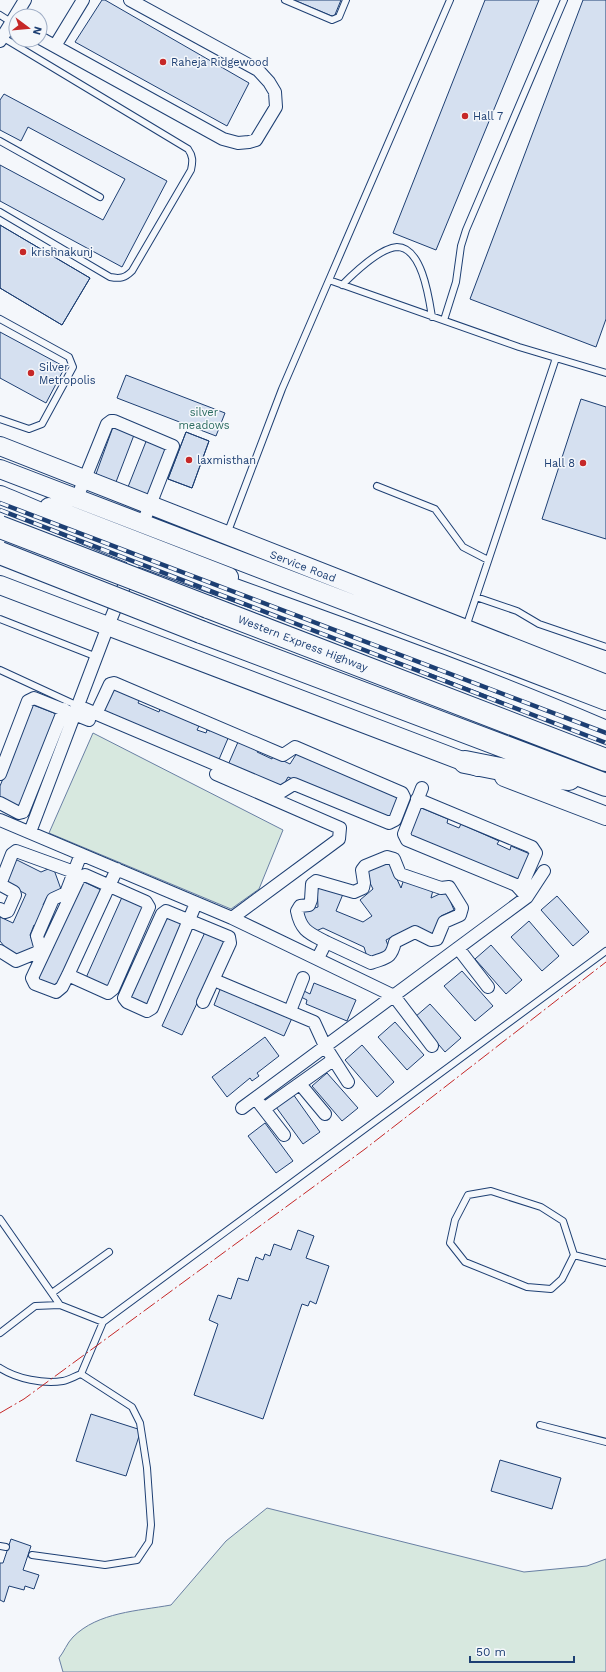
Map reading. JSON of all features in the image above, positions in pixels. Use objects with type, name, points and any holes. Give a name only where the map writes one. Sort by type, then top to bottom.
[{"type":"highway","points":[[0,497],[137,554],[374,640],[555,710],[606,732]]},
{"type":"highway","name":"Western Express Highway","points":[[0,527],[606,760]]},
{"type":"highway","points":[[0,553],[201,632],[601,783]]},
{"type":"highway","points":[[465,762],[531,775],[601,783]]},
{"type":"main road","name":"Service Road","points":[[0,446],[86,475],[152,502],[401,614],[462,637],[606,684]]},
{"type":"main road","points":[[0,469],[192,542],[401,614]]},
{"type":"main road","points":[[0,489],[606,720]]},
{"type":"main road","points":[[192,542],[198,524]]},
{"type":"main road","points":[[0,585],[606,816]]},
{"type":"main road","points":[[462,637],[606,701]]},
{"type":"street","points":[[55,46],[83,0]]},
{"type":"street","points":[[48,42],[223,139],[238,143],[256,140],[276,107],[274,92],[269,82],[258,70],[130,0]]},
{"type":"street","points":[[1,39],[8,30]]},
{"type":"street","points":[[77,498],[107,424],[114,421],[173,446],[143,523]]},
{"type":"street","points":[[30,832],[108,626],[137,554]]},
{"type":"street","points":[[0,774],[28,701],[34,698],[64,709],[96,714],[282,792],[294,784],[389,823],[395,820],[404,797],[402,793],[295,747],[283,755],[114,683],[110,684],[96,714]]},
{"type":"street","points":[[0,803],[19,813],[23,812],[64,709]]},
{"type":"street","points":[[77,710],[340,828],[339,839],[232,918]]},
{"type":"street","points":[[516,885],[523,883],[526,877],[536,853],[532,847],[419,794],[404,834],[407,840],[516,885],[527,897]]},
{"type":"street","points":[[0,820],[232,918],[318,958],[394,996],[432,1046]]},
{"type":"street","points":[[0,909],[5,912],[8,911],[15,895],[14,892],[2,885],[1,882],[12,854],[16,851],[74,872]]},
{"type":"street","points":[[0,951],[16,961],[38,952],[40,947],[37,936],[53,899],[66,893],[81,854]]},
{"type":"street","points":[[387,857],[394,858],[400,874],[441,888],[449,887],[462,908],[460,915],[444,922],[437,939],[431,940],[415,932],[395,942],[393,953],[389,956],[371,963],[326,942],[306,932],[298,917],[297,911],[300,906],[309,905],[311,900],[312,884],[316,881],[354,892],[363,888],[364,883],[362,870],[365,866],[387,857]]},
{"type":"street","points":[[68,976],[108,993],[113,990],[149,907],[146,902],[109,886],[84,875],[79,878],[32,978],[35,984],[56,992],[62,987],[68,976],[109,886],[117,869]]},
{"type":"street","points":[[242,1108],[527,897],[544,871]]},
{"type":"street","points":[[196,903],[189,920],[152,1008],[147,1011],[127,1002],[124,998],[162,914],[166,911],[189,920],[229,937],[230,943],[203,1002]]},
{"type":"street","points":[[318,958],[326,942]]},
{"type":"street","points":[[458,948],[488,987]]},
{"type":"street","points":[[290,1012],[303,978]]},
{"type":"street","points":[[214,980],[314,1022],[325,1046],[348,1082]]},
{"type":"street","points":[[264,1109],[333,1060]]},
{"type":"street","points":[[300,1084],[325,1114]]},
{"type":"street","points":[[256,1098],[284,1135]]},
{"type":"lane","points":[[285,0],[332,20],[339,17],[346,0]]},
{"type":"lane","points":[[226,535],[282,389],[450,0]]},
{"type":"lane","points":[[444,320],[456,282],[461,246],[466,230],[564,0]]},
{"type":"lane","points":[[0,212],[110,277],[125,277],[132,271],[191,170],[192,163],[192,155],[188,149],[1,39]]},
{"type":"lane","points":[[0,141],[100,197]]},
{"type":"lane","points":[[342,284],[362,266],[385,251],[396,247],[404,248],[411,253],[420,267],[429,296],[432,316]]},
{"type":"lane","points":[[329,280],[519,347],[606,373]]},
{"type":"lane","points":[[0,319],[69,357],[73,367],[42,424],[29,429],[0,419]]},
{"type":"lane","points":[[462,637],[556,358]]},
{"type":"lane","points":[[377,486],[435,509],[463,547],[488,560]]},
{"type":"lane","points":[[476,597],[517,611],[539,624],[606,647]]},
{"type":"lane","points":[[0,619],[97,657]]},
{"type":"lane","points":[[0,670],[77,710]]},
{"type":"lane","points":[[0,1368],[9,1374],[31,1380],[64,1381],[81,1374],[103,1322],[606,951]]},
{"type":"lane","points":[[491,1191],[541,1207],[563,1221],[574,1255],[562,1279],[551,1289],[527,1287],[465,1262],[450,1243],[455,1220],[468,1196],[491,1191]]},
{"type":"lane","points":[[0,1220],[60,1305]]},
{"type":"lane","points":[[52,1293],[109,1252]]},
{"type":"lane","points":[[574,1255],[606,1263]]},
{"type":"lane","points":[[0,1333],[35,1306],[60,1305],[103,1322]]},
{"type":"lane","points":[[32,1555],[105,1565],[137,1560],[149,1542],[151,1518],[147,1468],[140,1423],[132,1407],[81,1374]]},
{"type":"lane","points":[[540,1425],[606,1442]]},
{"type":"shaded area","points":[[93,733],[283,830],[259,889],[231,909],[49,833]]},
{"type":"shaded area","points":[[267,1508],[524,1572],[587,1566],[606,1559],[606,1672],[63,1672],[59,1658],[73,1637],[94,1622],[106,1617],[171,1605],[226,1541]]},
{"type":"building","name":"Raheja Ridgewood","points":[[102,0],[105,0],[249,83],[227,126],[75,42]]},
{"type":"building","points":[[294,0],[341,0],[334,17]]},
{"type":"building","name":"Hall 7","points":[[485,0],[539,0],[436,250],[393,233]]},
{"type":"building","points":[[583,0],[606,0],[606,319],[596,347],[470,299]]},
{"type":"building","points":[[4,94],[167,181],[122,267],[0,201],[0,165],[103,220],[125,179],[28,127],[21,141],[0,130],[0,100]]},
{"type":"building","name":"krishnakunj","points":[[0,225],[90,278],[62,325],[0,288]]},
{"type":"building","name":"krishnakunj","points":[[0,225],[90,278],[62,325],[0,288]]},
{"type":"building","name":"Silver Metropolis","points":[[0,332],[65,367],[46,403],[0,378]]},
{"type":"building","name":"silver meadows","points":[[126,375],[225,413],[216,436],[117,398]]},
{"type":"building","name":"Hall 8","points":[[581,399],[606,407],[606,539],[542,519]]},
{"type":"building","points":[[113,427],[134,435],[116,482],[96,474]]},
{"type":"building","name":"laxmisthan","points":[[186,432],[209,441],[192,488],[168,479]]},
{"type":"building","name":"laxmisthan","points":[[186,432],[209,441],[192,488],[168,479]]},
{"type":"building","points":[[147,439],[170,448],[151,496],[128,487]]},
{"type":"building","points":[[115,686],[141,697],[138,703],[159,712],[161,706],[192,720],[190,722],[199,726],[197,730],[206,733],[207,730],[210,731],[211,728],[229,736],[217,764],[103,713]]},
{"type":"building","points":[[33,705],[59,715],[20,810],[0,799],[0,786]]},
{"type":"building","points":[[238,742],[259,749],[257,752],[272,759],[273,756],[290,764],[297,753],[399,796],[390,820],[288,777],[282,788],[228,765]]},
{"type":"building","points":[[419,807],[448,819],[447,823],[459,828],[461,824],[499,841],[497,844],[510,850],[511,846],[530,854],[518,882],[408,834]]},
{"type":"building","points":[[15,859],[41,872],[53,867],[62,892],[47,897],[43,905],[47,907],[38,926],[34,925],[30,935],[36,950],[16,958],[12,951],[8,951],[0,941],[0,917],[13,923],[26,894],[4,883]]},
{"type":"building","points":[[388,860],[401,888],[404,879],[433,890],[431,898],[446,891],[454,910],[441,916],[434,935],[414,926],[386,940],[390,951],[368,960],[364,947],[323,928],[311,933],[301,912],[318,907],[317,886],[343,894],[336,911],[363,922],[372,916],[360,900],[373,889],[364,871]]},
{"type":"building","points":[[82,881],[101,890],[56,989],[37,980]]},
{"type":"building","points":[[123,895],[145,906],[108,990],[85,980]]},
{"type":"building","points":[[557,896],[589,932],[573,946],[541,910]]},
{"type":"building","points":[[167,916],[182,923],[146,1007],[128,999]]},
{"type":"building","points":[[529,921],[559,956],[542,971],[511,937]]},
{"type":"building","points":[[206,930],[227,940],[182,1035],[162,1026]]},
{"type":"building","points":[[491,945],[522,980],[506,994],[475,959]]},
{"type":"building","points":[[462,971],[493,1006],[475,1021],[444,986]]},
{"type":"building","points":[[314,983],[356,1000],[347,1021],[306,1004],[307,1000],[301,997],[304,991],[310,994]]},
{"type":"building","points":[[221,987],[292,1018],[284,1036],[214,1005]]},
{"type":"building","points":[[430,1004],[461,1038],[445,1052],[415,1017]]},
{"type":"building","points":[[395,1022],[424,1055],[407,1070],[378,1037]]},
{"type":"building","points":[[265,1037],[279,1056],[257,1073],[259,1076],[252,1081],[250,1078],[227,1097],[212,1077]]},
{"type":"building","points":[[362,1045],[394,1082],[377,1097],[345,1060]]},
{"type":"building","points":[[327,1073],[358,1108],[342,1121],[312,1086]]},
{"type":"building","points":[[293,1094],[320,1132],[303,1144],[276,1107]]},
{"type":"building","points":[[265,1123],[293,1161],[276,1173],[248,1136]]},
{"type":"building","points":[[298,1230],[314,1236],[306,1258],[329,1266],[316,1304],[310,1301],[308,1306],[302,1304],[263,1419],[194,1395],[218,1324],[209,1320],[218,1295],[231,1299],[238,1278],[248,1281],[256,1257],[263,1260],[265,1254],[270,1256],[274,1244],[291,1250]]},
{"type":"building","points":[[91,1414],[141,1430],[126,1476],[76,1461]]},
{"type":"building","points":[[500,1460],[561,1478],[552,1509],[491,1491]]},
{"type":"building","points":[[11,1539],[31,1546],[23,1570],[39,1575],[34,1589],[25,1586],[24,1590],[9,1586],[4,1602],[0,1600],[0,1563],[3,1563]]},
{"type":"railway","points":[[0,503],[606,733]]},
{"type":"railway","points":[[0,510],[606,743]]},
{"type":"power","points":[[0,1413],[24,1399],[365,1149],[606,962]]},
{"type":"place","name":"Raheja Ridgewood","points":[[163,62]]},
{"type":"place","name":"Hall 7","points":[[465,116]]},
{"type":"place","name":"krishnakunj","points":[[23,252]]},
{"type":"place","name":"Silver Metropolis","points":[[31,373]]},
{"type":"place","name":"laxmisthan","points":[[189,460]]},
{"type":"place","name":"Hall 8","points":[[583,463]]}]
